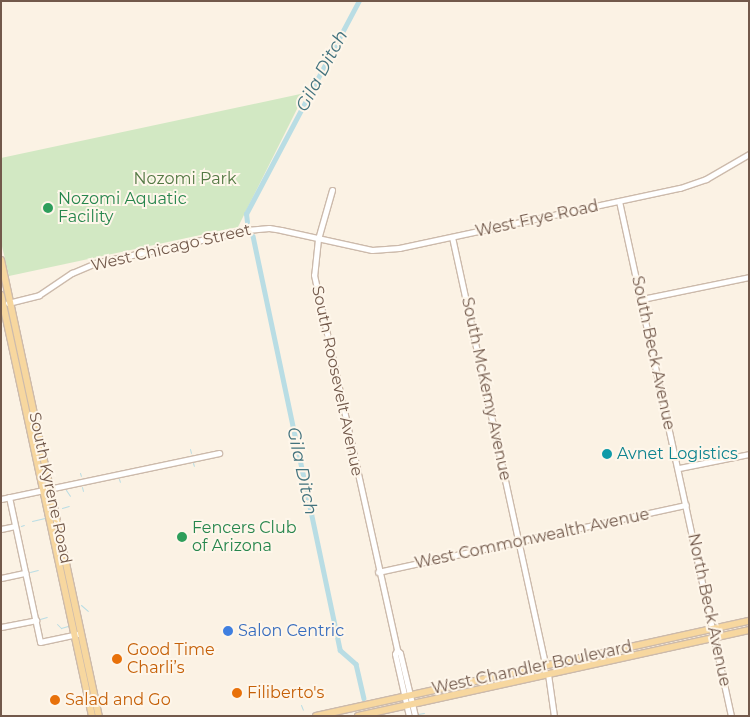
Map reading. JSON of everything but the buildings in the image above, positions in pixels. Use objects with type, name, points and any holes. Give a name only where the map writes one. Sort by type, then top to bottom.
[{"type":"main road","name":"South Kyrene Road","points":[[1,260],[5,304],[78,634],[92,716]]},
{"type":"main road","name":"South Kyrene Road","points":[[1,295],[5,304]]},
{"type":"main road","name":"West Chandler Boulevard","points":[[316,716],[545,664],[749,621]]},
{"type":"main road","name":"West Chandler Boulevard","points":[[363,714],[749,630]]},
{"type":"main road","name":"South Kyrene Road","points":[[78,634],[92,681],[99,716]]},
{"type":"main road","points":[[88,696],[92,681]]},
{"type":"street","name":"West Frye Road","points":[[318,239],[372,250],[399,248],[694,184],[749,154]]},
{"type":"street","name":"South Roosevelt Avenue","points":[[332,190],[318,239],[314,275],[378,572],[397,650],[400,653],[409,704]]},
{"type":"street","name":"South Beck Avenue","points":[[619,201],[686,505]]},
{"type":"street","name":"West Chicago Street","points":[[5,304],[39,295],[72,273],[96,263],[247,230],[269,228],[318,239]]},
{"type":"street","name":"South McKemy Avenue","points":[[452,237],[520,541],[545,664]]},
{"type":"street","points":[[642,299],[749,277]]},
{"type":"street","points":[[1,498],[218,452]]},
{"type":"street","points":[[679,468],[749,454]]},
{"type":"street","points":[[9,497],[40,642],[78,634]]},
{"type":"street","name":"West Commonwealth Avenue","points":[[378,572],[686,505]]},
{"type":"street","name":"North Beck Avenue","points":[[686,505],[731,716]]},
{"type":"street","points":[[1,529],[15,526]]},
{"type":"street","points":[[1,578],[25,573]]},
{"type":"street","points":[[1,627],[36,620]]},
{"type":"street","points":[[548,674],[554,716]]},
{"type":"street","points":[[409,704],[409,716]]},
{"type":"street","points":[[409,704],[414,716]]},
{"type":"green space","name":"Nozomi Park","points":[[305,93],[238,227],[9,276],[1,242],[1,158]]},
{"type":"waterway","name":"Gila Ditch","points":[[247,222],[246,214],[359,1]]},
{"type":"waterway","name":"Gila Ditch","points":[[253,236],[340,650],[356,664],[364,698]]},
{"type":"waterway","points":[[190,449],[191,453]]},
{"type":"waterway","points":[[82,487],[83,491]]},
{"type":"waterway","points":[[66,490],[70,496]]},
{"type":"waterway","points":[[62,508],[69,506]]},
{"type":"waterway","points":[[32,521],[45,518]]},
{"type":"waterway","points":[[30,572],[38,570]]},
{"type":"waterway","points":[[81,605],[88,611]]},
{"type":"waterway","points":[[40,619],[47,617]]},
{"type":"waterway","points":[[57,624],[61,628],[68,626]]},
{"type":"waterway","points":[[301,705],[303,710]]},
{"type":"waterway","points":[[418,714],[424,713]]},
{"type":"place","name":"Nozomi Aquatic Facility","points":[[48,208]]},
{"type":"place","name":"Avnet Logistics","points":[[607,454]]},
{"type":"place","name":"Fencers Club of Arizona","points":[[182,537]]},
{"type":"place","name":"Salon Centric","points":[[228,631]]},
{"type":"place","name":"Good Time Charli’s","points":[[117,659]]},
{"type":"place","name":"Filiberto's","points":[[237,693]]},
{"type":"place","name":"Salad and Go","points":[[55,700]]}]
